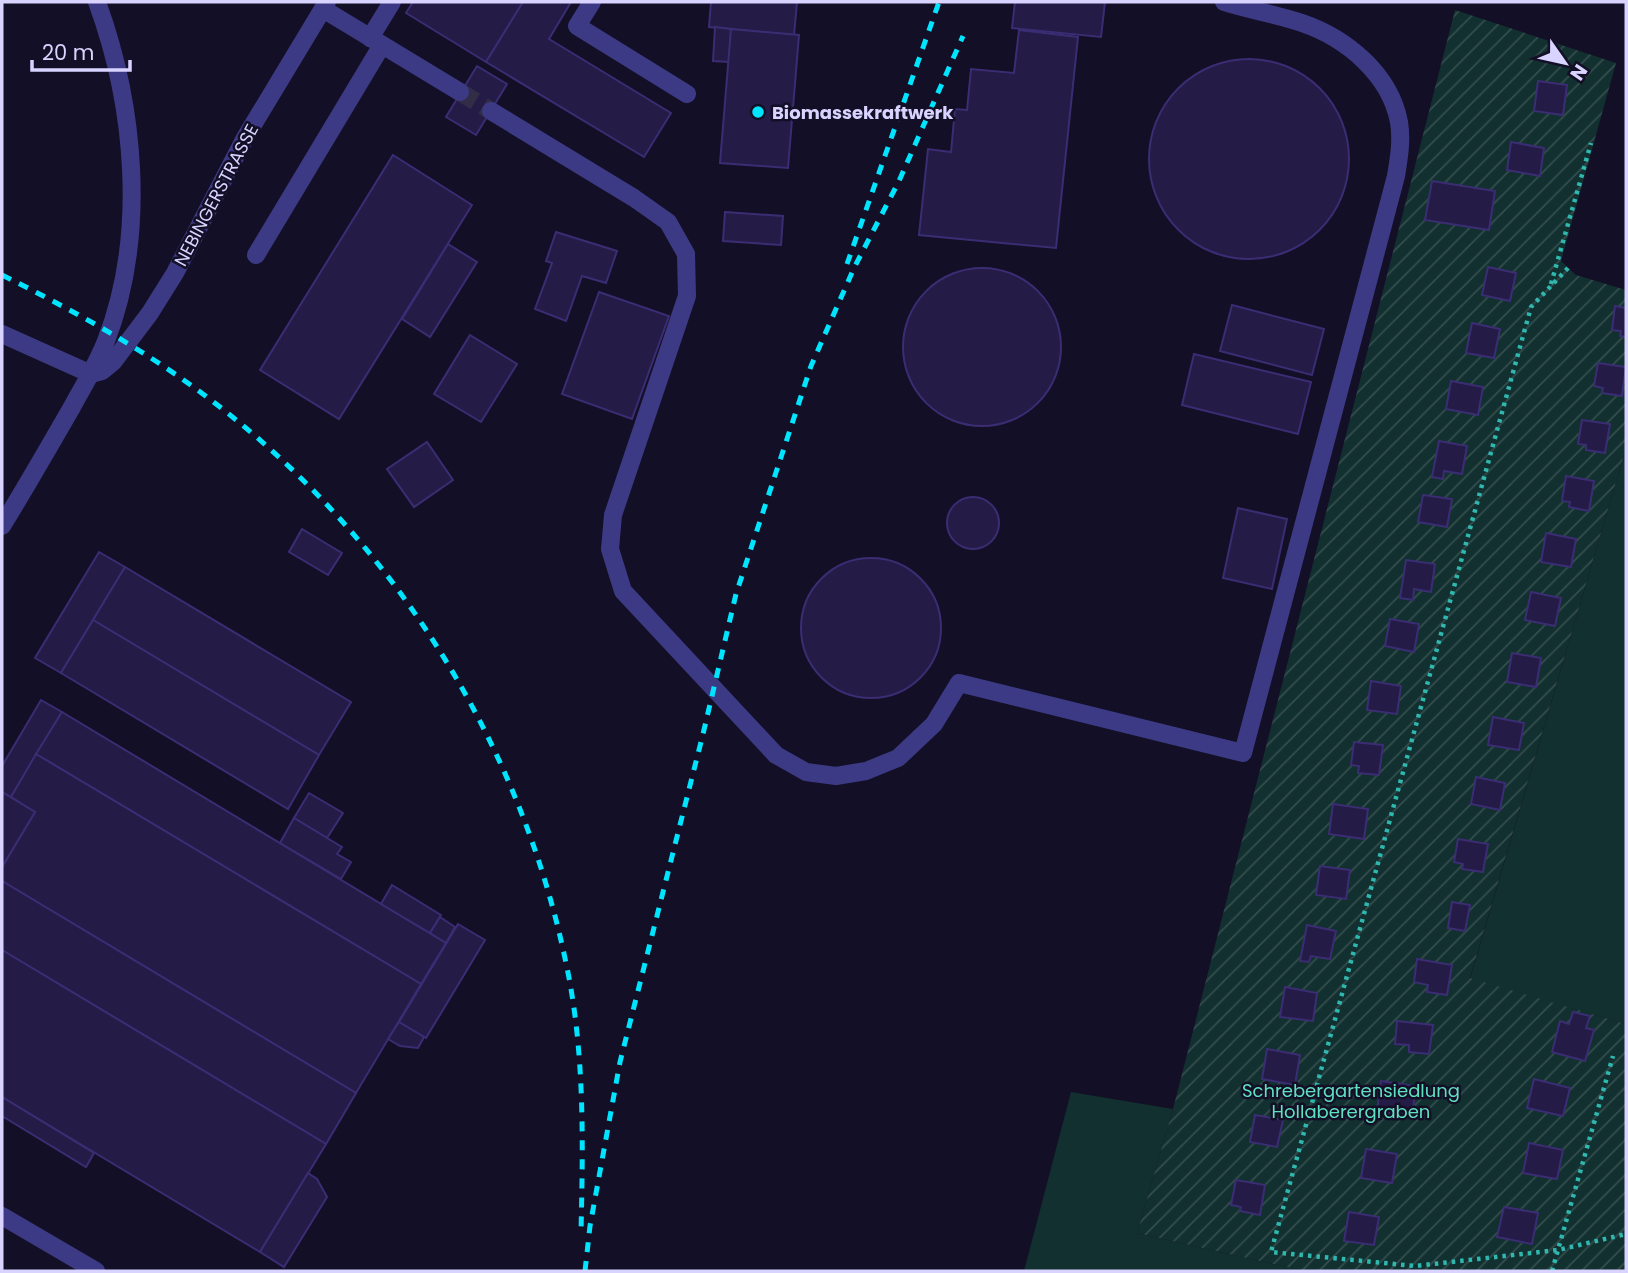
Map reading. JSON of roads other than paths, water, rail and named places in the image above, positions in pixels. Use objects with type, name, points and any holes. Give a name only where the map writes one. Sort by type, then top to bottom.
[{"type":"street","name":"NEBINGERSTRASSE","points":[[2,526],[91,374],[109,333],[122,278],[130,227],[130,154],[117,69],[97,2]]},
{"type":"street","points":[[256,255],[376,41],[392,2]]},
{"type":"street","points":[[592,2],[577,26],[687,94]]},
{"type":"street","points":[[491,111],[668,222],[686,254],[687,296],[613,515],[610,548],[623,591],[776,755],[806,772],[836,776],[866,771],[898,758],[934,724],[959,683],[1243,753],[1396,176],[1400,148],[1399,123],[1389,94],[1370,67],[1345,44],[1302,23],[1224,2]]},
{"type":"street","name":"NEBINGERSTRASSE","points":[[91,374],[102,371],[113,362],[150,313],[175,273],[245,138],[325,6]]},
{"type":"street","points":[[325,6],[376,41],[460,92]]},
{"type":"street","points":[[2,334],[91,374]]},
{"type":"street","points":[[2,1216],[96,1271]]},
{"type":"tunnel","points":[[460,92],[491,111]]},
{"type":"railway","points":[[847,264],[939,2]]},
{"type":"railway","points":[[585,1271],[590,1226],[620,1062],[736,594],[811,366],[854,268],[899,181],[963,36]]},
{"type":"railway","points":[[2,275],[79,315],[154,360],[230,415],[300,477],[363,546],[420,620],[469,700],[510,784],[542,872],[566,963],[580,1063],[581,1232]]},
{"type":"place","name":"Biomassekraftwerk","points":[[758,112]]},
{"type":"park label","name":"Schrebergartensiedlung Hollaberergraben","points":[[1351,1100]]}]
